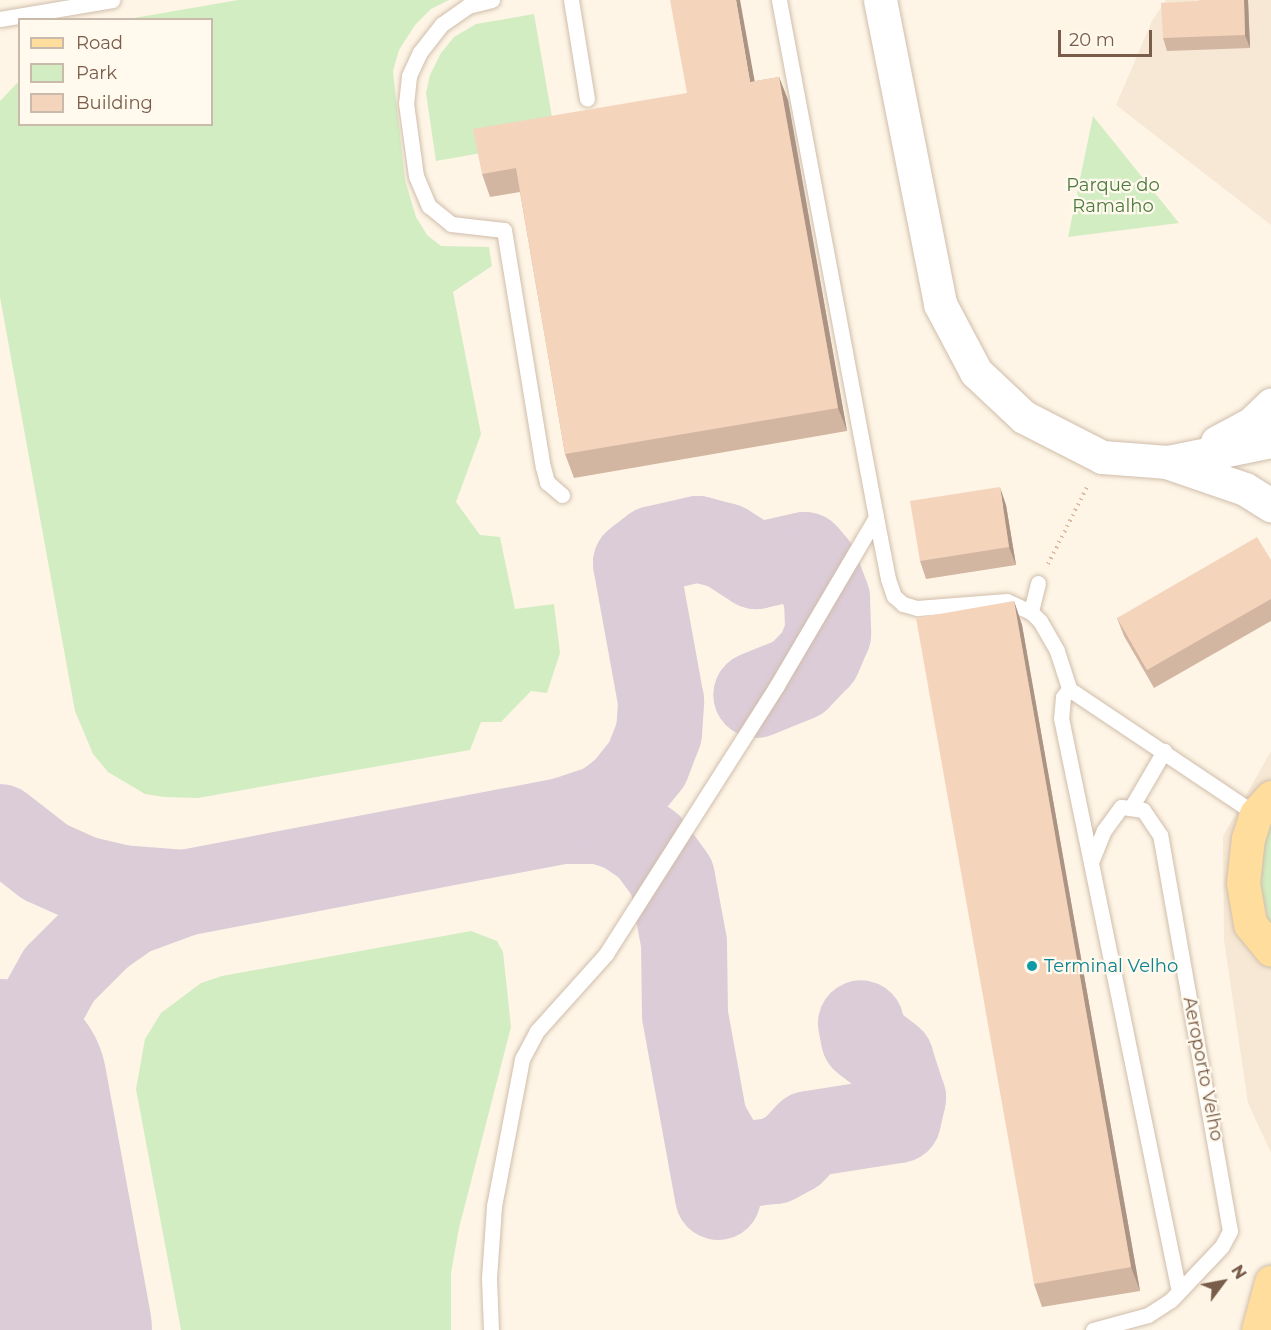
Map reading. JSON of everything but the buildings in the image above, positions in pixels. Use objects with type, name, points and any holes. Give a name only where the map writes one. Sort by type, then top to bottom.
[{"type":"main road","points":[[1263,805],[1244,862],[1245,903],[1257,937],[1271,950]]},
{"type":"main road","points":[[1258,1330],[1271,1282]]},
{"type":"street","points":[[880,0],[940,304],[976,372],[1024,417],[1102,457],[1168,462],[1227,482],[1271,505]]},
{"type":"street","points":[[1168,462],[1239,432],[1271,405]]},
{"type":"street","points":[[1168,462],[1271,441]]},
{"type":"lane","points":[[0,19],[112,0]]},
{"type":"lane","points":[[492,0],[468,6],[442,24],[416,60],[409,76],[406,103],[416,176],[429,206],[451,224],[504,230],[543,467],[551,487],[562,495]]},
{"type":"lane","points":[[571,0],[587,99]]},
{"type":"lane","points":[[779,0],[876,517],[888,579],[894,596],[903,604],[918,608],[1007,601],[1030,612],[1040,621],[1057,651],[1069,688],[1164,752],[1263,805]]},
{"type":"lane","points":[[491,1330],[489,1278],[494,1206],[522,1059],[537,1031],[606,954],[776,687],[876,517]]},
{"type":"lane","points":[[1030,612],[1038,583]]},
{"type":"lane","points":[[1069,688],[1063,697],[1061,718],[1178,1288]]},
{"type":"lane","points":[[1091,862],[1112,817],[1121,807],[1132,806],[1164,752]]},
{"type":"lane","name":"Aeroporto Velho","points":[[1093,1330],[1148,1315],[1171,1300],[1178,1288],[1222,1246],[1230,1231],[1231,1217],[1160,835],[1152,818],[1132,806]]},
{"type":"path","points":[[1038,583],[1102,457]]},
{"type":"shaded area","points":[[1166,0],[1271,0],[1271,225],[1116,105],[1152,21]]},
{"type":"shaded area","points":[[1271,751],[1271,1153],[1248,1103],[1224,940],[1223,836]]},
{"type":"green space","points":[[238,0],[449,0],[431,9],[415,25],[399,50],[393,71],[405,180],[416,217],[427,235],[441,246],[489,247],[492,266],[453,292],[481,434],[456,502],[480,535],[500,537],[515,609],[554,604],[560,653],[547,693],[531,691],[501,722],[481,722],[470,750],[198,798],[145,794],[108,772],[93,754],[75,711],[0,297],[0,101],[18,82],[18,126],[213,126],[213,18],[134,18]]},
{"type":"green space","points":[[534,14],[556,140],[436,161],[426,93],[430,75],[441,53],[454,37],[476,24]]},
{"type":"green space","name":"Parque do Ramalho","points":[[1093,116],[1179,223],[1068,237]]},
{"type":"green space","points":[[1271,821],[1271,928],[1259,882],[1264,842]]},
{"type":"green space","points":[[471,931],[497,941],[503,952],[511,1027],[459,1228],[451,1273],[451,1330],[181,1330],[136,1089],[145,1039],[161,1013],[201,983],[222,976]]},
{"type":"taxiway","points":[[18,1185],[12,1092],[28,1031],[59,975],[100,934],[130,913],[184,893],[563,821],[604,807],[625,791],[647,764],[659,733],[661,701],[636,563],[654,549],[698,539],[725,546],[756,566],[805,555],[815,567],[827,599],[828,634],[818,657],[798,678],[756,695]]},
{"type":"taxiway","points":[[563,821],[600,821],[624,829],[649,846],[672,878],[684,943],[685,1015],[718,1197]]},
{"type":"taxiway","points":[[0,827],[45,862],[83,879],[121,888],[184,893]]},
{"type":"taxiway","points":[[706,1124],[722,1152],[740,1165],[775,1161],[793,1151],[809,1134],[898,1120],[903,1098],[891,1060],[864,1039],[861,1023]]},
{"type":"runway","points":[[0,1085],[45,1330]]},
{"type":"place","name":"Terminal Velho","points":[[1032,966]]}]
